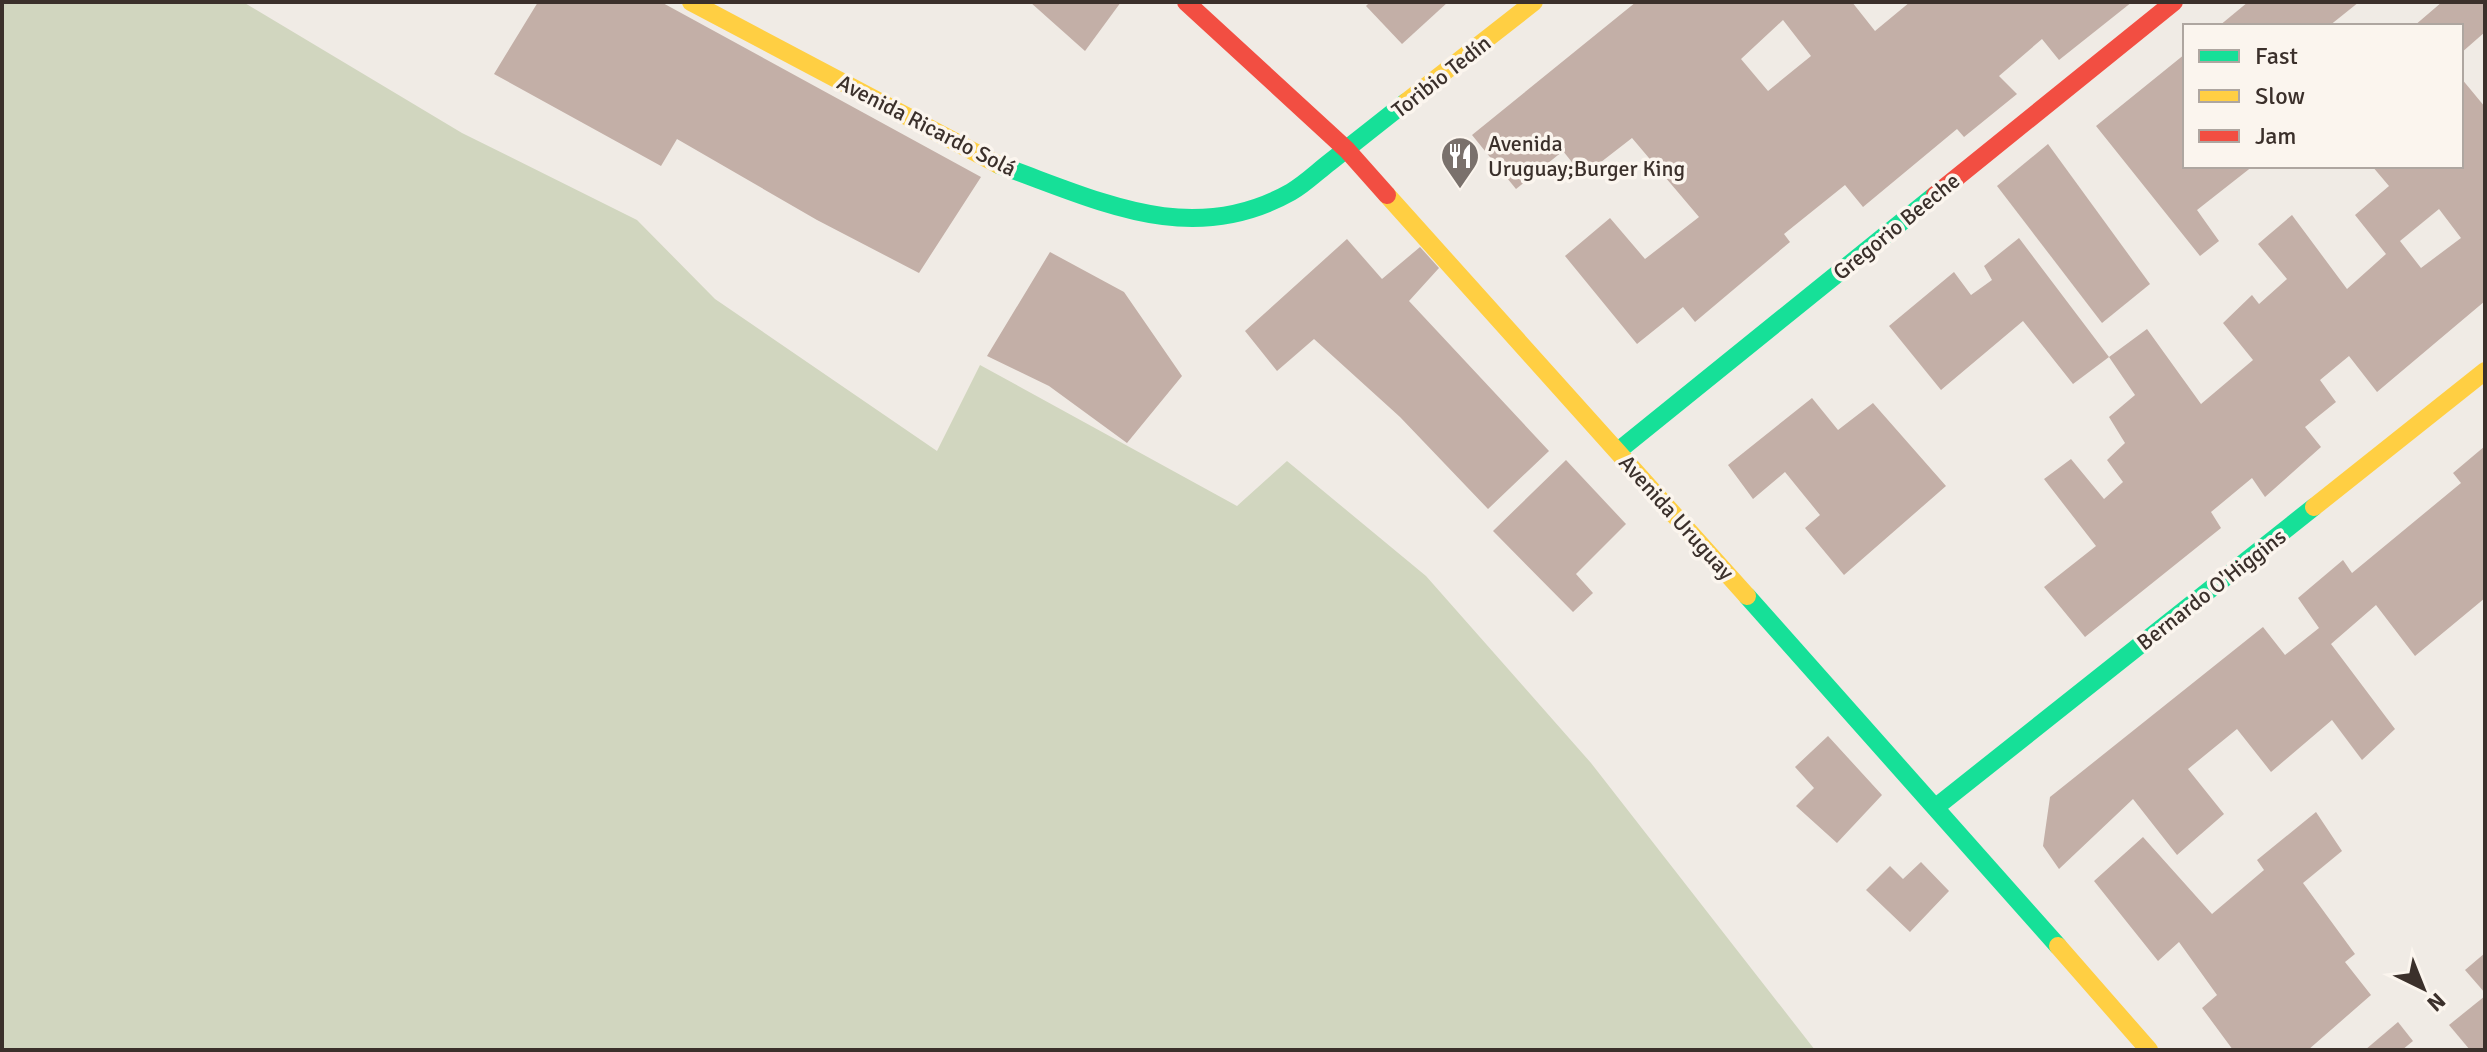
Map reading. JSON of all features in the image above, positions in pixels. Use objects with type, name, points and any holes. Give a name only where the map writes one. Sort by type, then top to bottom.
[{"type":"street","name":"Avenida Ricardo Solá","points":[[691,2],[992,162],[1094,199],[1161,217],[1192,220],[1224,217],[1266,204],[1293,191],[1347,150]]},
{"type":"street","name":"Avenida Uruguay","points":[[1186,2],[1347,150],[1936,807],[2149,1050]]},
{"type":"street","name":"Toribio Tedín","points":[[1347,150],[1534,2]]},
{"type":"street","name":"Gregorio Beeche","points":[[1618,451],[2174,2]]},
{"type":"street","name":"Bernardo O'Higgins","points":[[1936,807],[2485,371]]},
{"type":"green space","points":[[2,2],[243,2],[462,133],[637,220],[715,299],[937,451],[980,365],[1237,506],[1287,461],[1426,576],[1591,763],[1815,1050],[2,1050]]},
{"type":"building","points":[[538,2],[661,2],[981,177],[919,273],[817,220],[677,139],[661,166],[494,74]]},
{"type":"building","points":[[1030,2],[1121,2],[1085,51]]},
{"type":"building","points":[[1370,2],[1448,2],[1402,44],[1366,6]]},
{"type":"building","points":[[1636,2],[1852,2],[1875,31],[1910,2],[2132,2],[2059,60],[2042,39],[1999,76],[2017,94],[1964,137],[1957,129],[1863,207],[1845,185],[1784,234],[1790,242],[1695,322],[1683,307],[1637,344],[1565,256],[1610,218],[1645,259],[1699,217],[1632,138],[1583,176],[1563,151],[1516,189],[1472,135]],"holes":[[[1783,20],[1811,56],[1768,91],[1741,59]]]},
{"type":"building","points":[[2248,2],[2359,2],[2332,24],[2221,24]]},
{"type":"building","points":[[2442,2],[2485,2],[2485,32],[2463,51],[2463,24],[2416,24]]},
{"type":"building","points":[[2183,56],[2183,168],[2250,168],[2197,210],[2219,241],[2200,256],[2096,126]]},
{"type":"building","points":[[2463,80],[2485,107],[2485,301],[2377,392],[2349,356],[2320,380],[2336,402],[2305,427],[2321,447],[2265,497],[2252,478],[2211,512],[2221,528],[2085,637],[2044,587],[2096,546],[2044,479],[2071,459],[2104,499],[2123,482],[2107,460],[2125,443],[2109,417],[2135,395],[2109,357],[2147,329],[2201,404],[2253,360],[2223,323],[2252,295],[2259,304],[2287,279],[2258,244],[2292,215],[2347,289],[2386,254],[2355,215],[2389,186],[2374,168],[2463,168]],"holes":[[[2439,209],[2461,238],[2421,268],[2400,241]]]},
{"type":"building","points":[[2048,144],[2150,284],[2102,323],[1997,186]]},
{"type":"building","points":[[2019,238],[2109,357],[2073,384],[2023,321],[1941,390],[1889,326],[1954,272],[1971,295],[1992,280],[1984,266]]},
{"type":"building","points":[[1347,239],[1382,279],[1420,247],[1439,268],[1409,301],[1549,451],[1488,509],[1400,417],[1314,339],[1277,371],[1245,331]]},
{"type":"building","points":[[1050,252],[1124,292],[1182,376],[1127,443],[1049,386],[987,356]]},
{"type":"building","points":[[1812,398],[1838,430],[1873,403],[1946,486],[1844,575],[1805,528],[1820,515],[1785,472],[1753,499],[1728,465]]},
{"type":"building","points":[[2485,446],[2485,598],[2415,656],[2376,605],[2331,644],[2395,729],[2362,760],[2332,720],[2271,772],[2237,729],[2188,769],[2224,814],[2177,855],[2133,799],[2059,869],[2043,846],[2050,797],[2263,627],[2285,655],[2319,628],[2298,598],[2343,560],[2352,573],[2461,483],[2453,473]]},
{"type":"building","points":[[1566,460],[1626,524],[1576,574],[1593,593],[1573,612],[1493,531]]},
{"type":"building","points":[[1828,736],[1882,795],[1837,843],[1796,806],[1814,788],[1795,767]]},
{"type":"building","points":[[2316,812],[2342,851],[2303,883],[2355,954],[2345,962],[2371,995],[2308,1050],[2233,1050],[2202,1008],[2217,995],[2179,942],[2158,961],[2094,881],[2143,837],[2212,914],[2264,870],[2257,860]]},
{"type":"building","points":[[1921,862],[1949,891],[1910,932],[1866,890],[1890,866],[1903,879]]},
{"type":"building","points":[[2485,953],[2485,993],[2465,970]]},
{"type":"building","points":[[2485,996],[2485,1049],[2470,1050],[2449,1025]]},
{"type":"building","points":[[2398,1022],[2413,1041],[2402,1050],[2365,1050]]},
{"type":"traffic: fast","points":[[999,165],[1108,204],[1144,213],[1180,218],[1217,217],[1254,209],[1291,192],[1406,102]]},
{"type":"traffic: fast","points":[[1618,451],[1935,195]]},
{"type":"traffic: fast","points":[[1936,807],[2314,507]]},
{"type":"traffic: fast","points":[[1747,596],[2058,946]]},
{"type":"traffic: slow","points":[[691,2],[999,165]]},
{"type":"traffic: slow","points":[[1406,102],[1534,2]]},
{"type":"traffic: slow","points":[[1387,195],[1747,596]]},
{"type":"traffic: slow","points":[[2314,507],[2485,371]]},
{"type":"traffic: slow","points":[[2058,946],[2149,1050]]},
{"type":"traffic: jam","points":[[1186,2],[1347,150],[1387,195]]},
{"type":"traffic: jam","points":[[1935,195],[2174,2]]},
{"type":"place","name":"Avenida Uruguay;Burger King","points":[[1460,190]]}]
